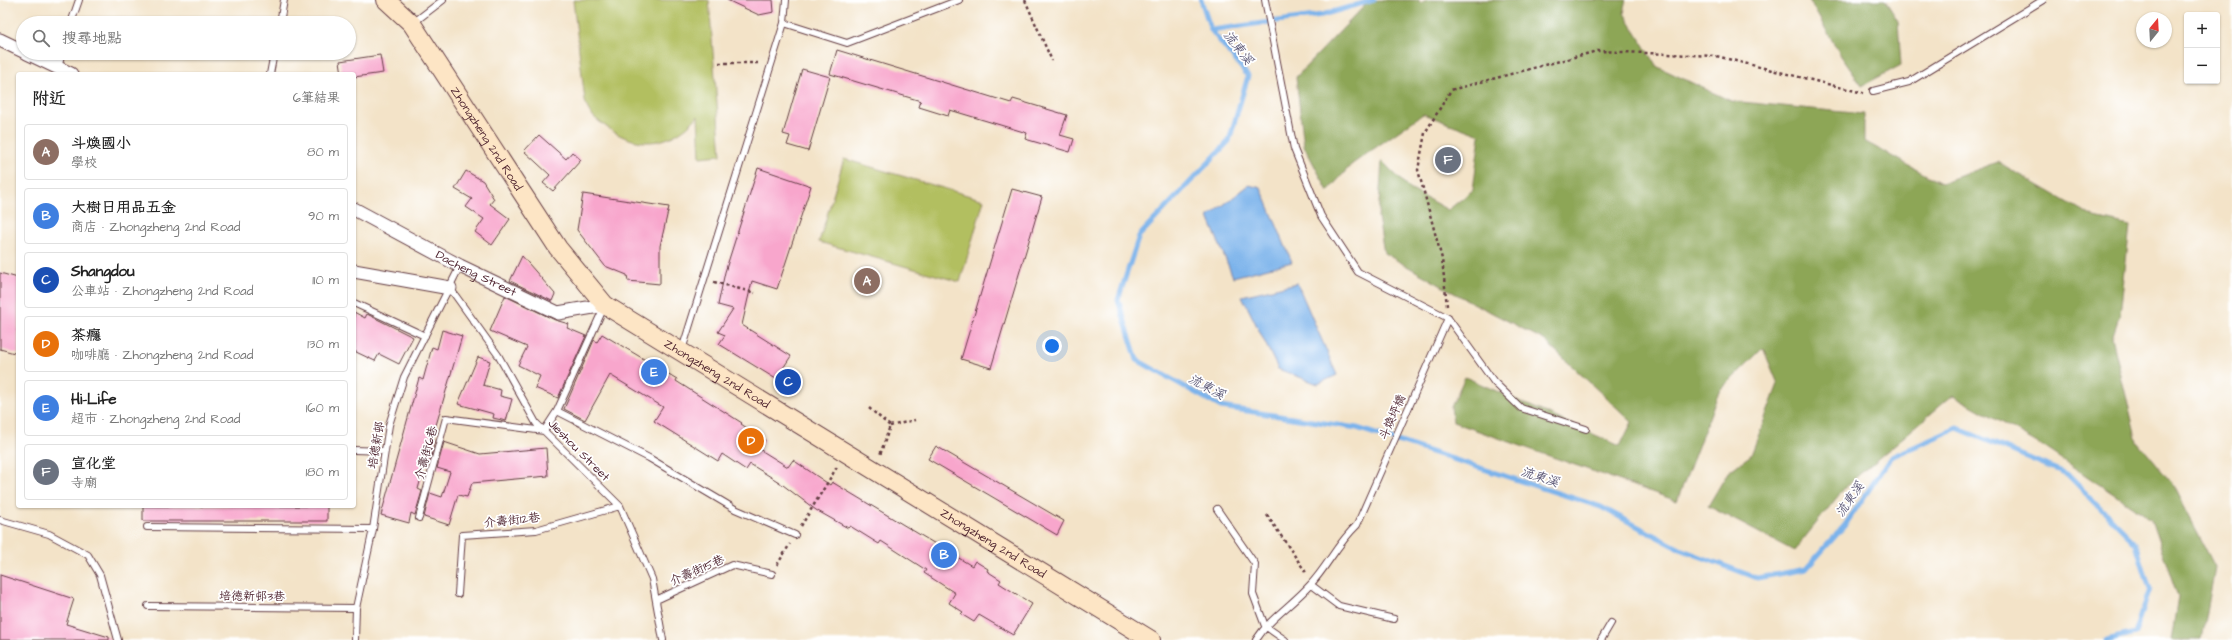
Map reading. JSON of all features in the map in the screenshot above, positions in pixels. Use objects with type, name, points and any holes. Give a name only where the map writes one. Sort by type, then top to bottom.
[{"type":"main road","name":"Zhongzheng 2nd Road","points":[[386,0],[412,24],[558,248],[605,305],[1151,640]]},
{"type":"street","points":[[0,40],[16,48]]},
{"type":"street","points":[[41,60],[67,72]]},
{"type":"street","name":"Dacheng Street","points":[[356,211],[460,266],[558,313],[605,305]]},
{"type":"street","points":[[356,271],[450,288]]},
{"type":"lane","points":[[74,16],[78,0]]},
{"type":"lane","points":[[281,16],[284,0]]},
{"type":"lane","points":[[412,24],[443,0]]},
{"type":"lane","points":[[682,352],[784,23],[786,0]]},
{"type":"lane","points":[[784,23],[847,43],[959,0]]},
{"type":"lane","points":[[1265,0],[1294,149],[1320,216],[1358,272],[1448,318],[1494,382],[1521,408],[1586,428]]},
{"type":"lane","points":[[1874,92],[1909,82],[2043,0]]},
{"type":"lane","points":[[58,68],[60,60]]},
{"type":"lane","points":[[270,72],[273,60]]},
{"type":"lane","name":"培德新邨","points":[[355,640],[356,608],[373,529],[390,425],[404,377],[460,266]]},
{"type":"lane","name":"Jieshou Street","points":[[450,288],[498,355],[536,423],[620,506],[652,579],[663,640]]},
{"type":"lane","points":[[356,304],[425,336]]},
{"type":"lane","points":[[544,431],[557,411],[605,305]]},
{"type":"lane","name":"斗煥坪橋","points":[[1310,585],[1342,539],[1357,525],[1448,318]]},
{"type":"lane","points":[[557,411],[649,458],[735,509],[795,535]]},
{"type":"lane","name":"介壽街6巷","points":[[419,518],[446,418],[544,431]]},
{"type":"lane","points":[[356,450],[385,450]]},
{"type":"lane","name":"介壽街12巷","points":[[458,594],[462,535],[536,530],[620,506]]},
{"type":"lane","points":[[1217,509],[1254,564],[1253,594],[1265,626],[1285,640]]},
{"type":"lane","points":[[0,520],[48,534],[88,556],[100,575],[118,640]]},
{"type":"lane","points":[[147,526],[373,529]]},
{"type":"lane","name":"介壽街15巷","points":[[656,600],[732,566],[772,574]]},
{"type":"lane","points":[[1256,640],[1265,626],[1310,585],[1339,606],[1394,619]]},
{"type":"lane","name":"培德新邨3巷","points":[[148,606],[356,608]]},
{"type":"lane","points":[[1601,640],[1611,623]]},
{"type":"path","points":[[1025,0],[1052,61]]},
{"type":"path","points":[[1448,318],[1442,259],[1418,170],[1424,133],[1451,90],[1597,51],[1716,56],[1859,93],[1874,92]]},
{"type":"path","points":[[719,63],[758,62]]},
{"type":"path","points":[[704,279],[755,293]]},
{"type":"path","points":[[869,408],[890,426]]},
{"type":"path","points":[[890,426],[914,420]]},
{"type":"path","points":[[873,469],[882,452],[890,426]]},
{"type":"path","points":[[772,574],[846,453]]},
{"type":"path","points":[[1267,515],[1304,569],[1310,585]]},
{"type":"green space","points":[[573,0],[709,0],[721,155],[700,157],[698,116],[678,133],[667,139],[656,142],[632,140],[608,128],[594,117],[585,101]]},
{"type":"green space","points":[[1370,0],[1419,0],[1420,3],[1427,0],[1627,0],[1624,13],[1656,66],[1731,101],[1864,114],[1864,141],[1941,183],[1998,162],[2095,218],[2130,226],[2120,314],[2112,338],[2137,441],[2171,482],[2215,567],[2202,640],[2171,640],[2178,597],[2151,519],[2037,443],[1953,395],[1847,485],[1794,551],[1708,506],[1728,472],[1751,455],[1778,384],[1763,348],[1719,392],[1677,501],[1453,422],[1451,407],[1465,377],[1620,446],[1632,422],[1544,340],[1454,293],[1384,253],[1378,217],[1382,161],[1410,189],[1448,210],[1473,190],[1480,135],[1423,114],[1351,165],[1328,191],[1304,146],[1296,77]]},
{"type":"green space","points":[[1809,0],[1885,0],[1898,21],[1901,65],[1862,86],[1841,56]]},
{"type":"green space","points":[[844,159],[984,200],[960,282],[819,242]]},
{"type":"water","points":[[1249,185],[1261,188],[1292,262],[1233,277],[1208,217]]},
{"type":"water","points":[[1297,283],[1337,375],[1318,384],[1278,369],[1242,296]]},
{"type":"building","points":[[727,0],[773,0],[774,12],[759,15]]},
{"type":"building","points":[[837,50],[1011,103],[1013,99],[1067,115],[1060,135],[1074,139],[1070,152],[1025,139],[1027,133],[950,110],[948,116],[919,107],[921,101],[830,74]]},
{"type":"building","points":[[380,55],[383,73],[356,77],[356,72],[342,72],[340,61],[356,60],[356,59]]},
{"type":"building","points":[[802,69],[830,77],[808,151],[787,145],[790,136],[783,134]]},
{"type":"building","points":[[539,135],[566,159],[572,152],[581,160],[553,191],[543,183],[550,175],[524,151]]},
{"type":"building","points":[[758,168],[811,186],[777,289],[752,281],[742,325],[791,356],[776,379],[719,344],[725,335],[718,332],[733,309],[718,305],[725,272]]},
{"type":"building","points":[[466,171],[483,181],[494,199],[490,204],[510,219],[492,245],[475,232],[484,219],[466,207],[472,199],[455,189]]},
{"type":"building","points":[[1012,189],[1042,197],[991,368],[961,359]]},
{"type":"building","points":[[583,194],[669,207],[660,246],[660,284],[628,281],[627,275],[605,266],[577,230]]},
{"type":"building","points":[[522,256],[555,294],[552,301],[510,281]]},
{"type":"building","points":[[0,273],[16,277],[16,353],[0,349]]},
{"type":"building","points":[[505,296],[555,320],[569,324],[567,328],[586,336],[558,398],[535,388],[540,376],[518,365],[527,347],[490,331]]},
{"type":"building","points":[[356,313],[365,318],[367,314],[413,337],[399,364],[379,354],[375,361],[356,352]]},
{"type":"building","points":[[442,330],[462,336],[432,439],[435,440],[429,465],[425,464],[418,489],[422,491],[415,515],[411,513],[409,523],[381,515],[419,378],[423,380],[432,347],[437,349]]},
{"type":"building","points":[[602,334],[677,379],[676,381],[742,423],[741,424],[765,440],[759,449],[788,467],[793,460],[830,485],[832,482],[972,566],[975,561],[988,569],[987,571],[1001,580],[999,583],[1032,604],[1013,635],[979,615],[974,622],[961,614],[963,612],[949,603],[955,593],[924,573],[926,570],[881,541],[879,544],[850,526],[848,528],[816,510],[779,482],[750,464],[746,470],[722,454],[718,461],[654,421],[663,407],[610,375],[585,420],[564,409],[594,340],[597,342]]},
{"type":"building","points":[[478,357],[490,361],[483,385],[501,390],[500,396],[512,399],[506,421],[493,418],[494,414],[458,404]]},
{"type":"building","points":[[444,442],[480,454],[546,448],[548,476],[472,483],[467,497],[458,495],[449,525],[424,517],[430,493],[442,497],[450,472],[437,468]]},
{"type":"building","points":[[936,446],[1064,521],[1057,535],[928,459]]},
{"type":"building","points":[[143,508],[327,508],[327,521],[143,521]]},
{"type":"building","points":[[0,575],[74,599],[66,624],[109,637],[109,640],[0,640]]},
{"type":"waterway","name":"流東溪","points":[[1201,0],[1211,30],[1248,76],[1229,141],[1139,236],[1118,300],[1137,360],[1221,407],[1357,428],[1601,507],[1680,549],[1757,578],[1806,569],[1845,525],[1891,457],[1957,428],[2067,474],[2136,544],[2150,589],[2135,633],[2107,640]]},
{"type":"waterway","points":[[1211,30],[1322,15],[1374,0]]},
{"type":"place","name":"宣化堂","points":[[1448,160]]},
{"type":"place","name":"斗煥國小","points":[[867,281]]},
{"type":"place","name":"Hi-Life","points":[[654,372]]},
{"type":"place","name":"Shangdou","points":[[788,382]]},
{"type":"place","name":"茶癮","points":[[751,441]]},
{"type":"place","name":"大樹日用品五金","points":[[944,555]]}]
